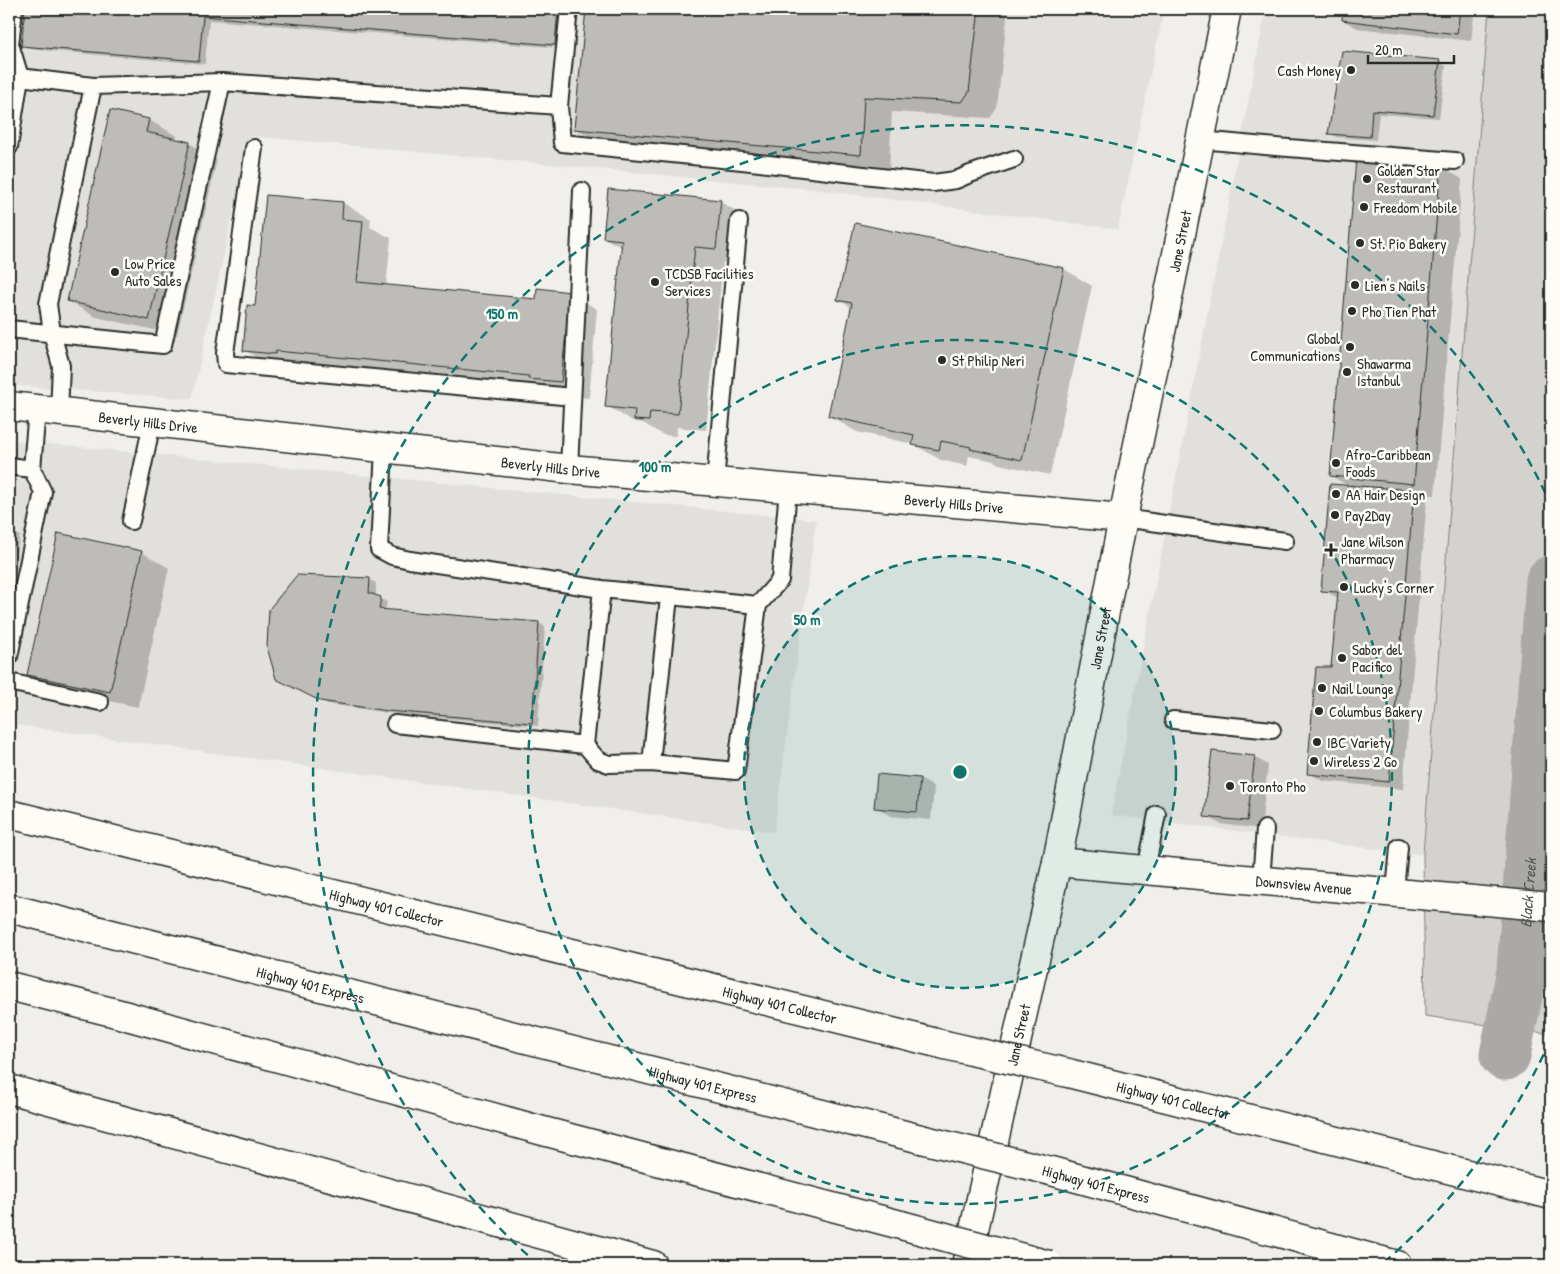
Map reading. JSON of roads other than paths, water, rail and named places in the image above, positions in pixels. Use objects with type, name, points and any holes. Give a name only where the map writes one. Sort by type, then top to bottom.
[{"type":"main road","name":"Jane Street","points":[[966,1265],[1057,862],[1124,518],[1227,9]]},
{"type":"main road","name":"Beverly Hills Drive","points":[[9,406],[569,469],[1124,518]]},
{"type":"main road","name":"Highway 401 Collector","points":[[9,814],[945,1045],[1068,1073],[1551,1195]]},
{"type":"main road","name":"Downsview Avenue","points":[[1057,862],[1551,908]]},
{"type":"main road","name":"Highway 401 Express","points":[[9,908],[921,1140],[1051,1171],[1397,1265]]},
{"type":"main road","points":[[9,986],[116,1013],[543,1131],[1049,1265]]},
{"type":"main road","points":[[9,1090],[652,1265]]},
{"type":"lane","points":[[9,148],[20,77],[10,44],[14,9]]},
{"type":"lane","points":[[569,9],[559,106],[562,143],[933,183],[956,180],[1014,159]]},
{"type":"lane","points":[[20,77],[93,86],[222,82],[559,106]]},
{"type":"lane","points":[[9,329],[163,345],[222,82]]},
{"type":"lane","points":[[9,657],[43,492],[32,469],[61,366],[52,334],[48,304],[93,86]]},
{"type":"lane","points":[[1201,140],[1276,148],[1455,161]]},
{"type":"lane","points":[[254,148],[225,353],[226,364],[572,397]]},
{"type":"lane","points":[[569,469],[582,192]]},
{"type":"lane","points":[[715,482],[739,221]]},
{"type":"lane","points":[[131,521],[152,423]]},
{"type":"lane","points":[[384,449],[379,549],[392,556],[602,590],[758,605]]},
{"type":"lane","points":[[9,466],[32,469]]},
{"type":"lane","points":[[395,724],[585,745],[598,760],[609,764],[651,763],[736,771],[758,605],[780,580],[788,489]]},
{"type":"lane","points":[[1124,518],[1285,541]]},
{"type":"lane","points":[[585,745],[602,590]]},
{"type":"lane","points":[[651,763],[669,597]]},
{"type":"lane","points":[[9,682],[100,702]]},
{"type":"lane","points":[[1173,720],[1272,730]]},
{"type":"lane","points":[[1146,870],[1156,814]]},
{"type":"lane","points":[[1261,880],[1264,829]]},
{"type":"lane","points":[[1395,892],[1399,847]]},
{"type":"waterway","name":"Black Creek","points":[[1505,1055],[1522,971],[1551,581]]},
{"type":"place","name":"Cash Money","points":[[1351,70]]},
{"type":"place","name":"Golden Star Restaurant","points":[[1367,179]]},
{"type":"place","name":"Freedom Mobile","points":[[1364,207]]},
{"type":"place","name":"St. Pio Bakery","points":[[1360,243]]},
{"type":"place","name":"Low Price Auto Sales","points":[[115,272]]},
{"type":"place","name":"TCDSB Facilities Services","points":[[655,282]]},
{"type":"place","name":"Lien's Nails","points":[[1355,285]]},
{"type":"place","name":"Pho Tien Phat","points":[[1352,311]]},
{"type":"place","name":"Global Communications","points":[[1350,347]]},
{"type":"place","name":"St Philip Neri","points":[[942,360]]},
{"type":"place","name":"Shawarma Istanbul","points":[[1347,372]]},
{"type":"place","name":"Afro-Caribbean Foods","points":[[1336,463]]},
{"type":"place","name":"AA Hair Design","points":[[1336,494]]},
{"type":"place","name":"Pay2Day","points":[[1335,515]]},
{"type":"place","name":"Jane Wilson Pharmacy","points":[[1331,550]]},
{"type":"place","name":"Lucky's Corner","points":[[1344,587]]},
{"type":"place","name":"Sabor del Pacifico","points":[[1342,658]]},
{"type":"place","name":"Nail Lounge","points":[[1322,688]]},
{"type":"place","name":"Columbus Bakery","points":[[1319,711]]},
{"type":"place","name":"IBC Variety","points":[[1317,742]]},
{"type":"place","name":"Wireless 2 Go","points":[[1314,761]]},
{"type":"place","name":"Toronto Pho","points":[[1230,786]]}]
